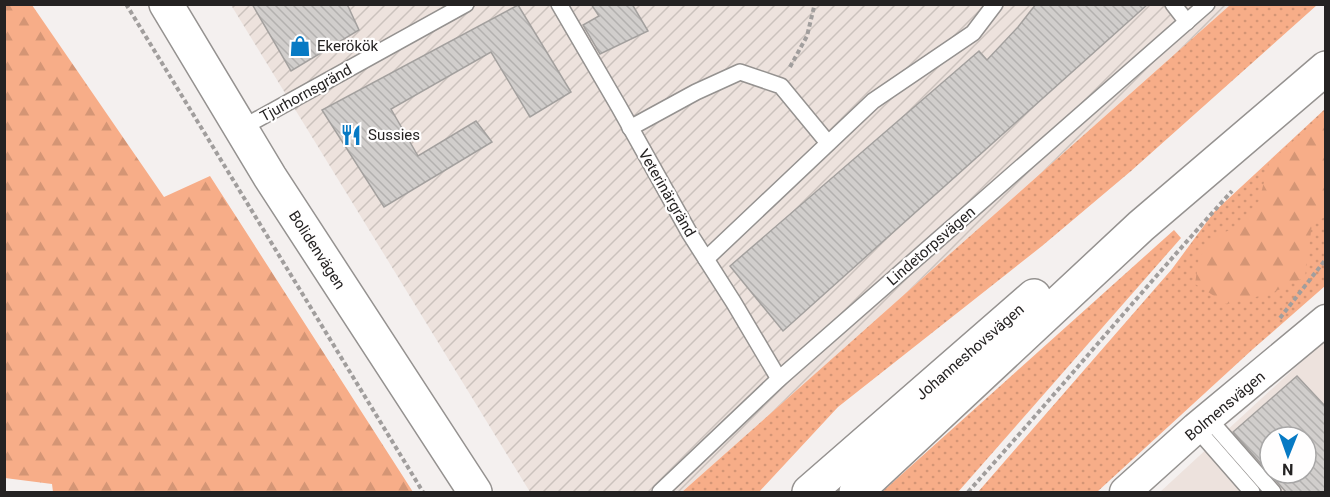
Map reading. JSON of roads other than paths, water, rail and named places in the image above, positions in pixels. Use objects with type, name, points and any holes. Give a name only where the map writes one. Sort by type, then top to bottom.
[{"type":"main road","name":"Bolidenvägen","points":[[166,4],[240,129],[475,492]]},
{"type":"main road","name":"Johanneshovsvägen","points":[[856,492],[1141,226],[1326,68]]},
{"type":"main road","name":"Johanneshovsvägen","points":[[809,492],[1048,285],[1141,226]]},
{"type":"street","name":"Bolmensvägen","points":[[1125,492],[1202,423],[1326,320]]},
{"type":"lane","name":"Tjurhornsgränd","points":[[240,129],[466,4]]},
{"type":"lane","name":"Veterinärgränd","points":[[558,4],[778,379]]},
{"type":"lane","points":[[706,259],[873,101],[973,33],[995,4]]},
{"type":"lane","points":[[1173,4],[1187,22]]},
{"type":"lane","name":"Lindetorpsvägen","points":[[660,492],[778,379],[1207,4]]},
{"type":"lane","points":[[630,128],[696,92],[740,72],[781,86],[828,143]]},
{"type":"lane","points":[[1202,423],[1252,492]]},
{"type":"lane","points":[[1202,423],[1273,492]]},
{"type":"place","name":"Ekerökök","points":[[300,46]]},
{"type":"place","name":"Sussies","points":[[351,135]]}]
